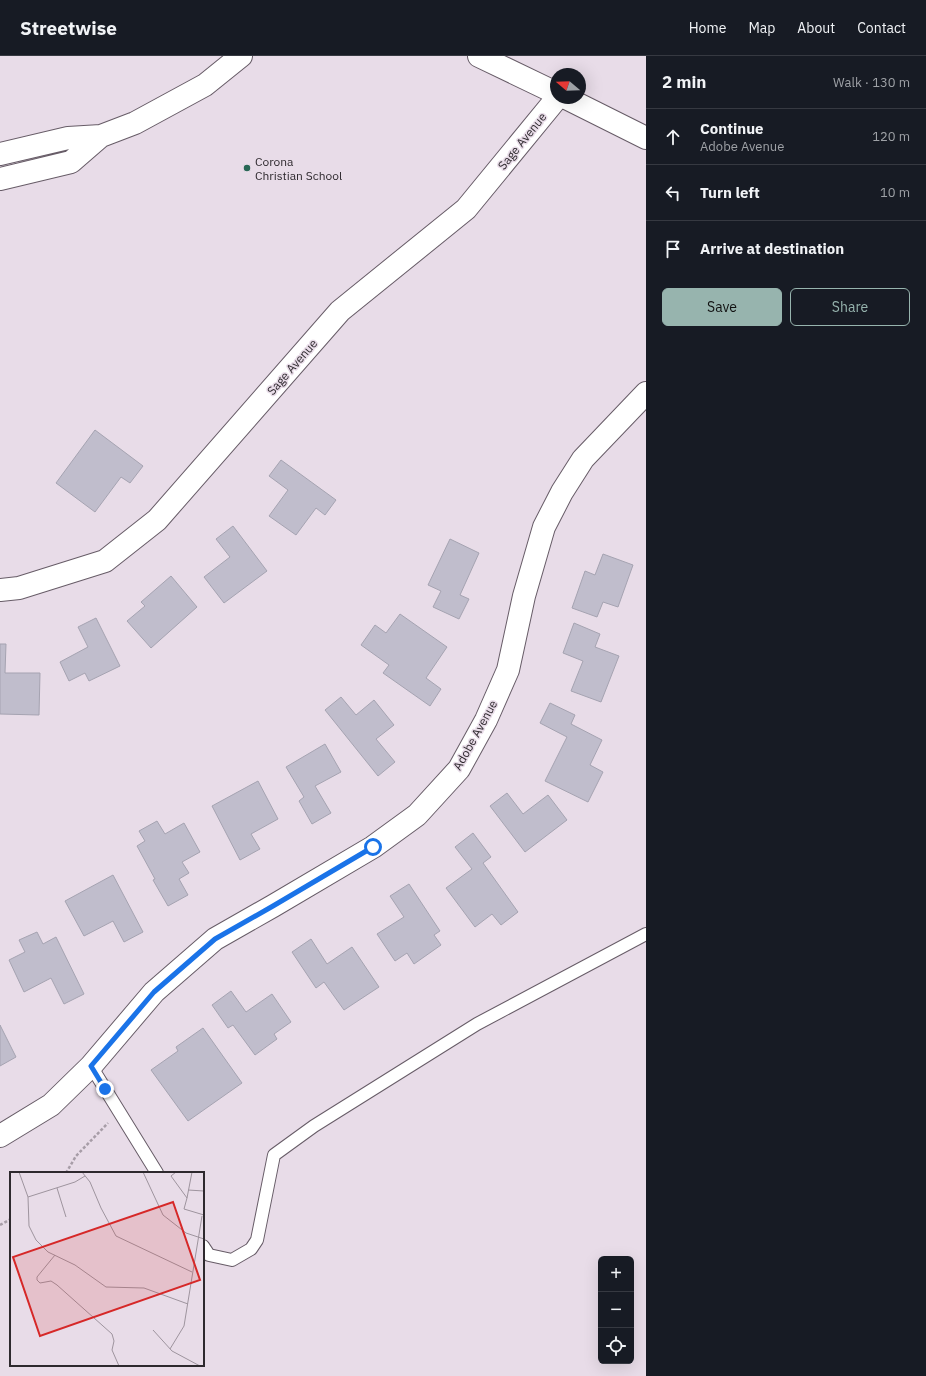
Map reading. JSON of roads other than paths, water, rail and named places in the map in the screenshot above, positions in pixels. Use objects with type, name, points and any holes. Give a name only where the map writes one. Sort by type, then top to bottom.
[{"type":"street","points":[[0,154],[68,138],[101,136],[135,123],[205,85],[241,56]]},
{"type":"street","points":[[479,56],[550,90]]},
{"type":"street","name":"Sage Avenue","points":[[0,590],[19,588],[105,561],[158,520],[340,311],[466,209],[552,104]]},
{"type":"street","points":[[578,104],[646,138]]},
{"type":"street","points":[[0,179],[71,162],[101,136]]},
{"type":"street","name":"Adobe Avenue","points":[[0,1136],[51,1106],[91,1066],[154,992],[215,939],[373,847],[417,816],[458,769],[486,720],[508,670],[524,596],[544,527],[562,492],[583,459],[646,393]]},
{"type":"lane","points":[[204,1248],[209,1255],[232,1260],[251,1249],[257,1240],[274,1155],[314,1126],[477,1024],[646,934]]},
{"type":"lane","points":[[91,1066],[156,1172]]},
{"type":"place","name":"Corona Christian School","points":[[247,168]]}]
